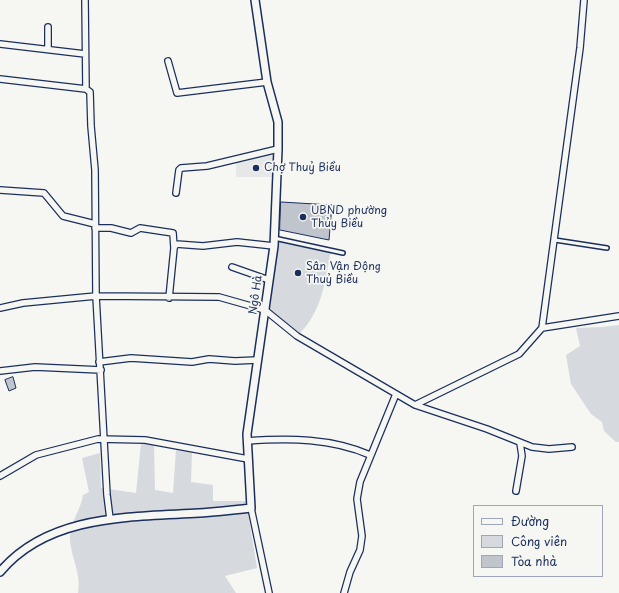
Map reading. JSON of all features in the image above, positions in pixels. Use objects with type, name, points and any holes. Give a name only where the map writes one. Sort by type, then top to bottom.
[{"type":"street","points":[[85,0],[86,89]]},
{"type":"street","name":"Ngô Hà","points":[[255,0],[267,82],[278,122],[274,246],[257,360],[247,441],[251,508],[269,593]]},
{"type":"street","points":[[415,405],[519,354],[542,328],[579,56],[584,0]]},
{"type":"street","points":[[48,27],[48,50]]},
{"type":"street","points":[[0,44],[85,54]]},
{"type":"street","points":[[168,61],[178,93],[267,82]]},
{"type":"street","points":[[0,79],[86,89],[90,92],[99,362],[101,370],[107,495],[110,519]]},
{"type":"street","points":[[176,192],[179,170],[181,168],[207,166],[278,149]]},
{"type":"street","points":[[0,190],[44,193],[63,216],[95,226],[131,233],[140,228],[173,234],[174,248],[169,298]]},
{"type":"street","points":[[174,248],[179,244],[202,246],[237,242],[274,246]]},
{"type":"street","points":[[232,267],[269,280]]},
{"type":"street","points":[[0,308],[23,303],[96,296],[220,298],[265,310],[296,336],[415,405],[487,429],[520,443],[541,448],[572,447]]},
{"type":"street","points":[[542,328],[619,316]]},
{"type":"street","points":[[99,362],[137,358],[192,362],[209,359],[235,361],[257,360]]},
{"type":"street","points":[[0,371],[35,367],[101,370]]},
{"type":"street","points":[[344,593],[350,572],[360,550],[362,536],[357,499],[360,482],[396,394]]},
{"type":"street","points":[[0,476],[36,455],[93,439],[105,438],[145,440],[248,458]]},
{"type":"street","points":[[247,441],[280,439],[319,441],[337,444],[370,455]]},
{"type":"street","points":[[516,491],[522,456],[520,443]]},
{"type":"street","points":[[0,572],[14,557],[36,542],[79,525],[110,519],[251,508]]},
{"type":"lane","points":[[274,238],[343,253]]},
{"type":"lane","points":[[555,240],[607,248]]},
{"type":"shaded area","name":"Chợ Thuỷ Biều","points":[[278,149],[277,177],[236,177],[236,158]]},
{"type":"green space","name":"Sân Vận Động Thuỷ Biều","points":[[274,238],[331,250],[324,285],[317,307],[312,317],[297,336],[265,310]]},
{"type":"green space","points":[[619,325],[619,442],[616,442],[604,431],[602,422],[591,414],[571,384],[566,355],[580,346],[576,328]]},
{"type":"green space","points":[[141,444],[154,444],[155,490],[173,493],[176,450],[192,453],[191,482],[213,485],[213,501],[246,501],[257,568],[225,576],[236,593],[78,593],[79,586],[70,532],[83,495],[89,492],[82,458],[100,453],[101,488],[136,493]]},
{"type":"building","name":"UBND phường Thủy Biều","points":[[281,202],[332,205],[329,240],[280,230]]},
{"type":"building","points":[[13,377],[16,388],[9,391],[5,380]]},
{"type":"place","name":"Chợ Thuỷ Biều","points":[[256,168]]},
{"type":"place","name":"UBND phường Thủy Biều","points":[[303,217]]},
{"type":"place","name":"Sân Vận Động Thuỷ Biều","points":[[298,273]]}]
